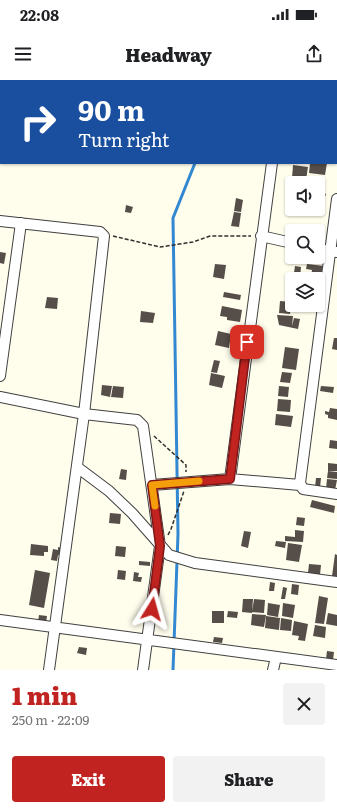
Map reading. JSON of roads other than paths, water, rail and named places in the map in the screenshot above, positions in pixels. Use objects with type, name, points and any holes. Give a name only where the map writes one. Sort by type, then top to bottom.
[{"type":"street","points":[[230,479],[261,236],[272,164]]},
{"type":"street","points":[[300,486],[333,252],[337,198]]},
{"type":"street","points":[[0,221],[103,234],[105,239],[84,414],[56,628],[49,670]]},
{"type":"street","points":[[0,376],[5,298],[20,223]]},
{"type":"street","points":[[261,236],[285,241]]},
{"type":"street","points":[[0,397],[84,414],[140,422],[144,431],[160,546],[144,670]]},
{"type":"street","points":[[77,466],[109,490],[132,513],[169,555],[195,563],[337,582]]},
{"type":"street","points":[[152,485],[230,479],[300,486],[302,489],[337,494]]},
{"type":"street","points":[[0,620],[337,665]]},
{"type":"street","points":[[273,670],[276,657]]},
{"type":"waterway","points":[[173,670],[178,534],[173,218],[195,164]]}]
